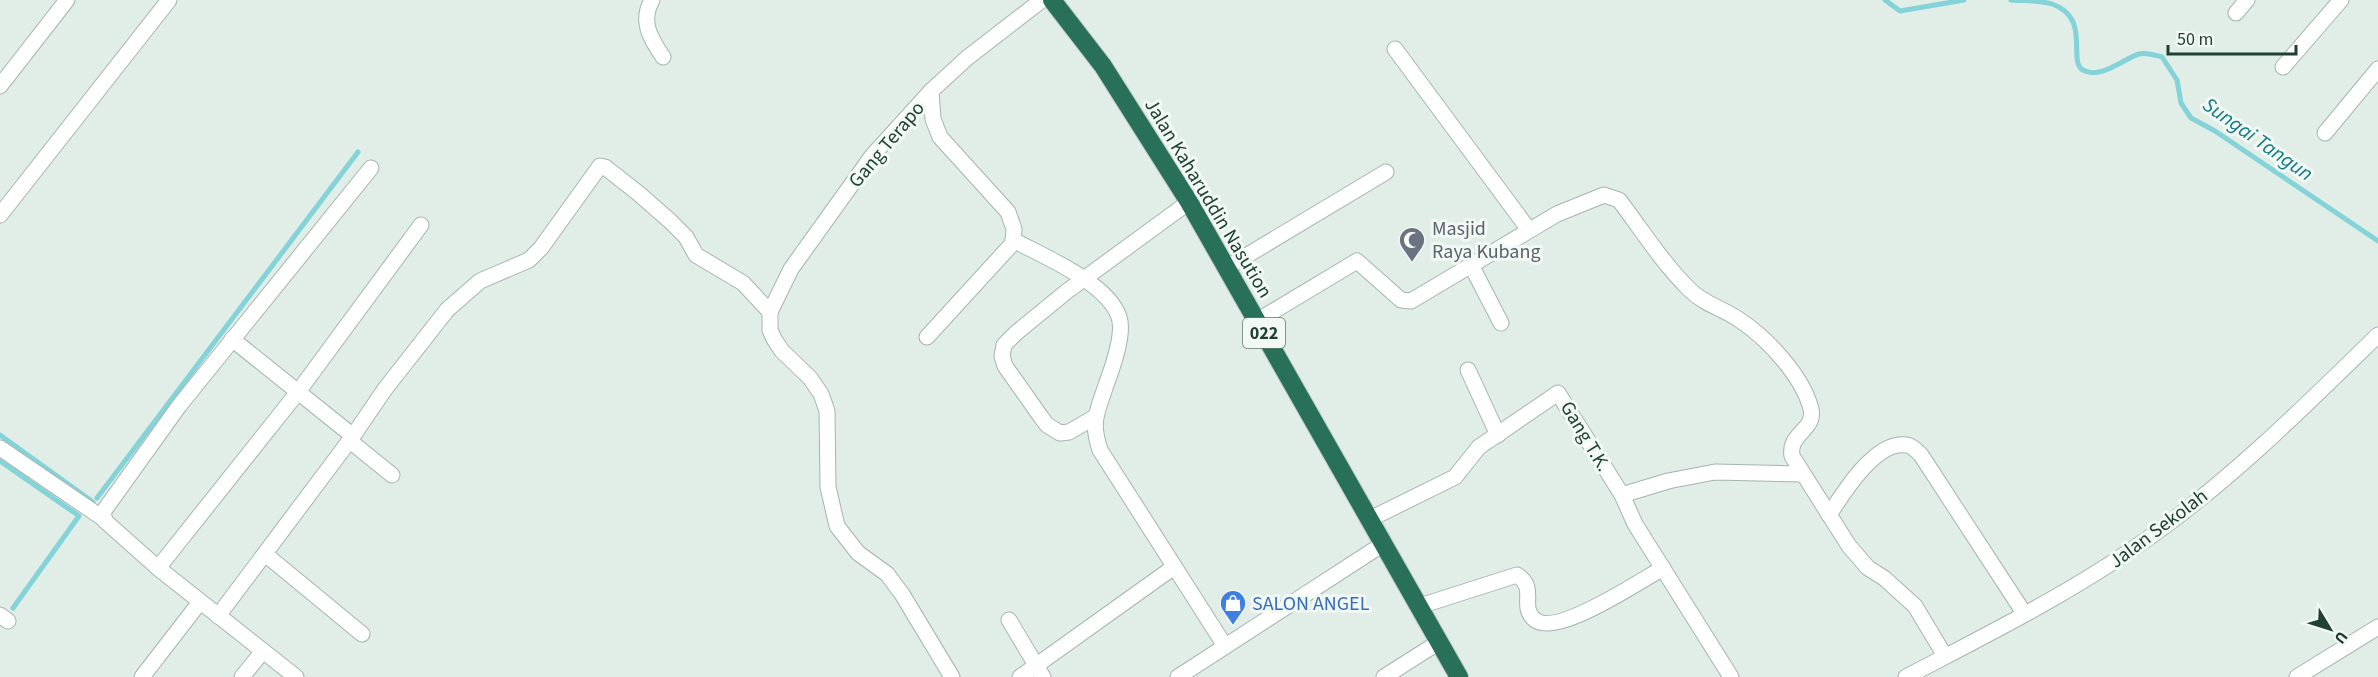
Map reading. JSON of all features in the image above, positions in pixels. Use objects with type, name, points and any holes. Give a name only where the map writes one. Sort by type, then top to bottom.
[{"type":"highway","name":"Jalan Kaharuddin Nasution","points":[[1052,0],[1103,66],[1189,202],[1459,677]]},
{"type":"street","points":[[0,86],[66,0]]},
{"type":"street","points":[[0,215],[169,0]]},
{"type":"street","points":[[652,0],[645,17],[647,27],[663,57]]},
{"type":"street","name":"Gang Terapo","points":[[770,316],[791,269],[879,147],[931,91],[967,58],[1041,0]]},
{"type":"street","points":[[2236,13],[2247,0]]},
{"type":"street","points":[[2283,67],[2342,0]]},
{"type":"street","points":[[1395,49],[1529,231]]},
{"type":"street","points":[[2325,133],[2378,69]]},
{"type":"street","points":[[927,337],[1013,243],[1014,229],[1008,212],[940,137],[933,119],[931,91]]},
{"type":"street","points":[[218,616],[351,438],[384,389],[447,310],[480,282],[530,260],[600,166],[605,167],[631,187],[670,221],[686,237],[696,255],[743,283],[770,316],[774,339],[782,351],[810,378],[821,394],[827,411],[828,487],[837,526],[858,553],[887,574],[902,594],[952,677]]},
{"type":"street","points":[[104,519],[105,508],[179,406],[371,168]]},
{"type":"street","points":[[1226,268],[1386,172]]},
{"type":"street","points":[[1257,321],[1358,261],[1401,300],[1411,301],[1557,214],[1604,195],[1619,200],[1691,292],[1718,310],[1741,321],[1785,361],[1806,397],[1812,415],[1811,422],[1793,441],[1790,449],[1792,456],[1849,546],[1868,568],[1884,578],[1915,606],[1945,656]]},
{"type":"street","points":[[1095,417],[1070,432],[1060,434],[1041,417],[1005,366],[1002,356],[1004,345],[1085,278],[1189,202]]},
{"type":"street","points":[[158,568],[298,392],[421,225]]},
{"type":"street","points":[[1013,240],[1085,278],[1112,303],[1120,318],[1115,359],[1095,417],[1093,430],[1100,450],[1225,646]]},
{"type":"street","points":[[1471,265],[1501,323]]},
{"type":"street","name":"Jalan Sekolah","points":[[1914,675],[2086,580],[2155,534],[2299,412],[2378,335]]},
{"type":"street","points":[[232,339],[298,392],[392,475]]},
{"type":"street","points":[[1468,370],[1498,435]]},
{"type":"street","name":"Gang T.K.","points":[[1370,519],[1455,477],[1479,447],[1558,393],[1622,495],[1635,524],[1731,677]]},
{"type":"street","points":[[1829,515],[1859,473],[1876,456],[1892,445],[1908,445],[1921,455],[2024,613]]},
{"type":"street","points":[[0,448],[104,519],[158,568],[296,677]]},
{"type":"street","points":[[1622,495],[1668,481],[1715,472],[1802,474]]},
{"type":"street","points":[[1178,677],[1383,544]]},
{"type":"street","points":[[265,554],[362,634]]},
{"type":"street","points":[[1020,677],[1040,671],[1174,567]]},
{"type":"street","points":[[1420,606],[1517,575],[1525,580],[1529,592],[1527,607],[1531,618],[1540,624],[1552,625],[1583,614],[1663,568]]},
{"type":"street","points":[[142,677],[200,602]]},
{"type":"street","points":[[1009,620],[1040,671]]},
{"type":"street","points":[[2297,677],[2378,627]]},
{"type":"street","points":[[1384,677],[1439,642]]},
{"type":"street","points":[[242,677],[263,651]]},
{"type":"waterway","name":"Sungai Tangun","points":[[1885,0],[1900,11],[1964,0]]},
{"type":"waterway","name":"Sungai Tangun","points":[[2011,0],[2037,1],[2052,4],[2064,10],[2075,29],[2077,58],[2083,70],[2104,71],[2142,53],[2162,57],[2177,80],[2181,103],[2191,118],[2215,131],[2378,241]]},
{"type":"waterway","points":[[97,498],[358,152]]},
{"type":"waterway","points":[[0,435],[93,502]]},
{"type":"waterway","points":[[0,461],[79,516],[13,608]]},
{"type":"place","name":"Masjid Raya Kubang","points":[[1412,263]]},
{"type":"place","name":"SALON ANGEL","points":[[1233,626]]}]
